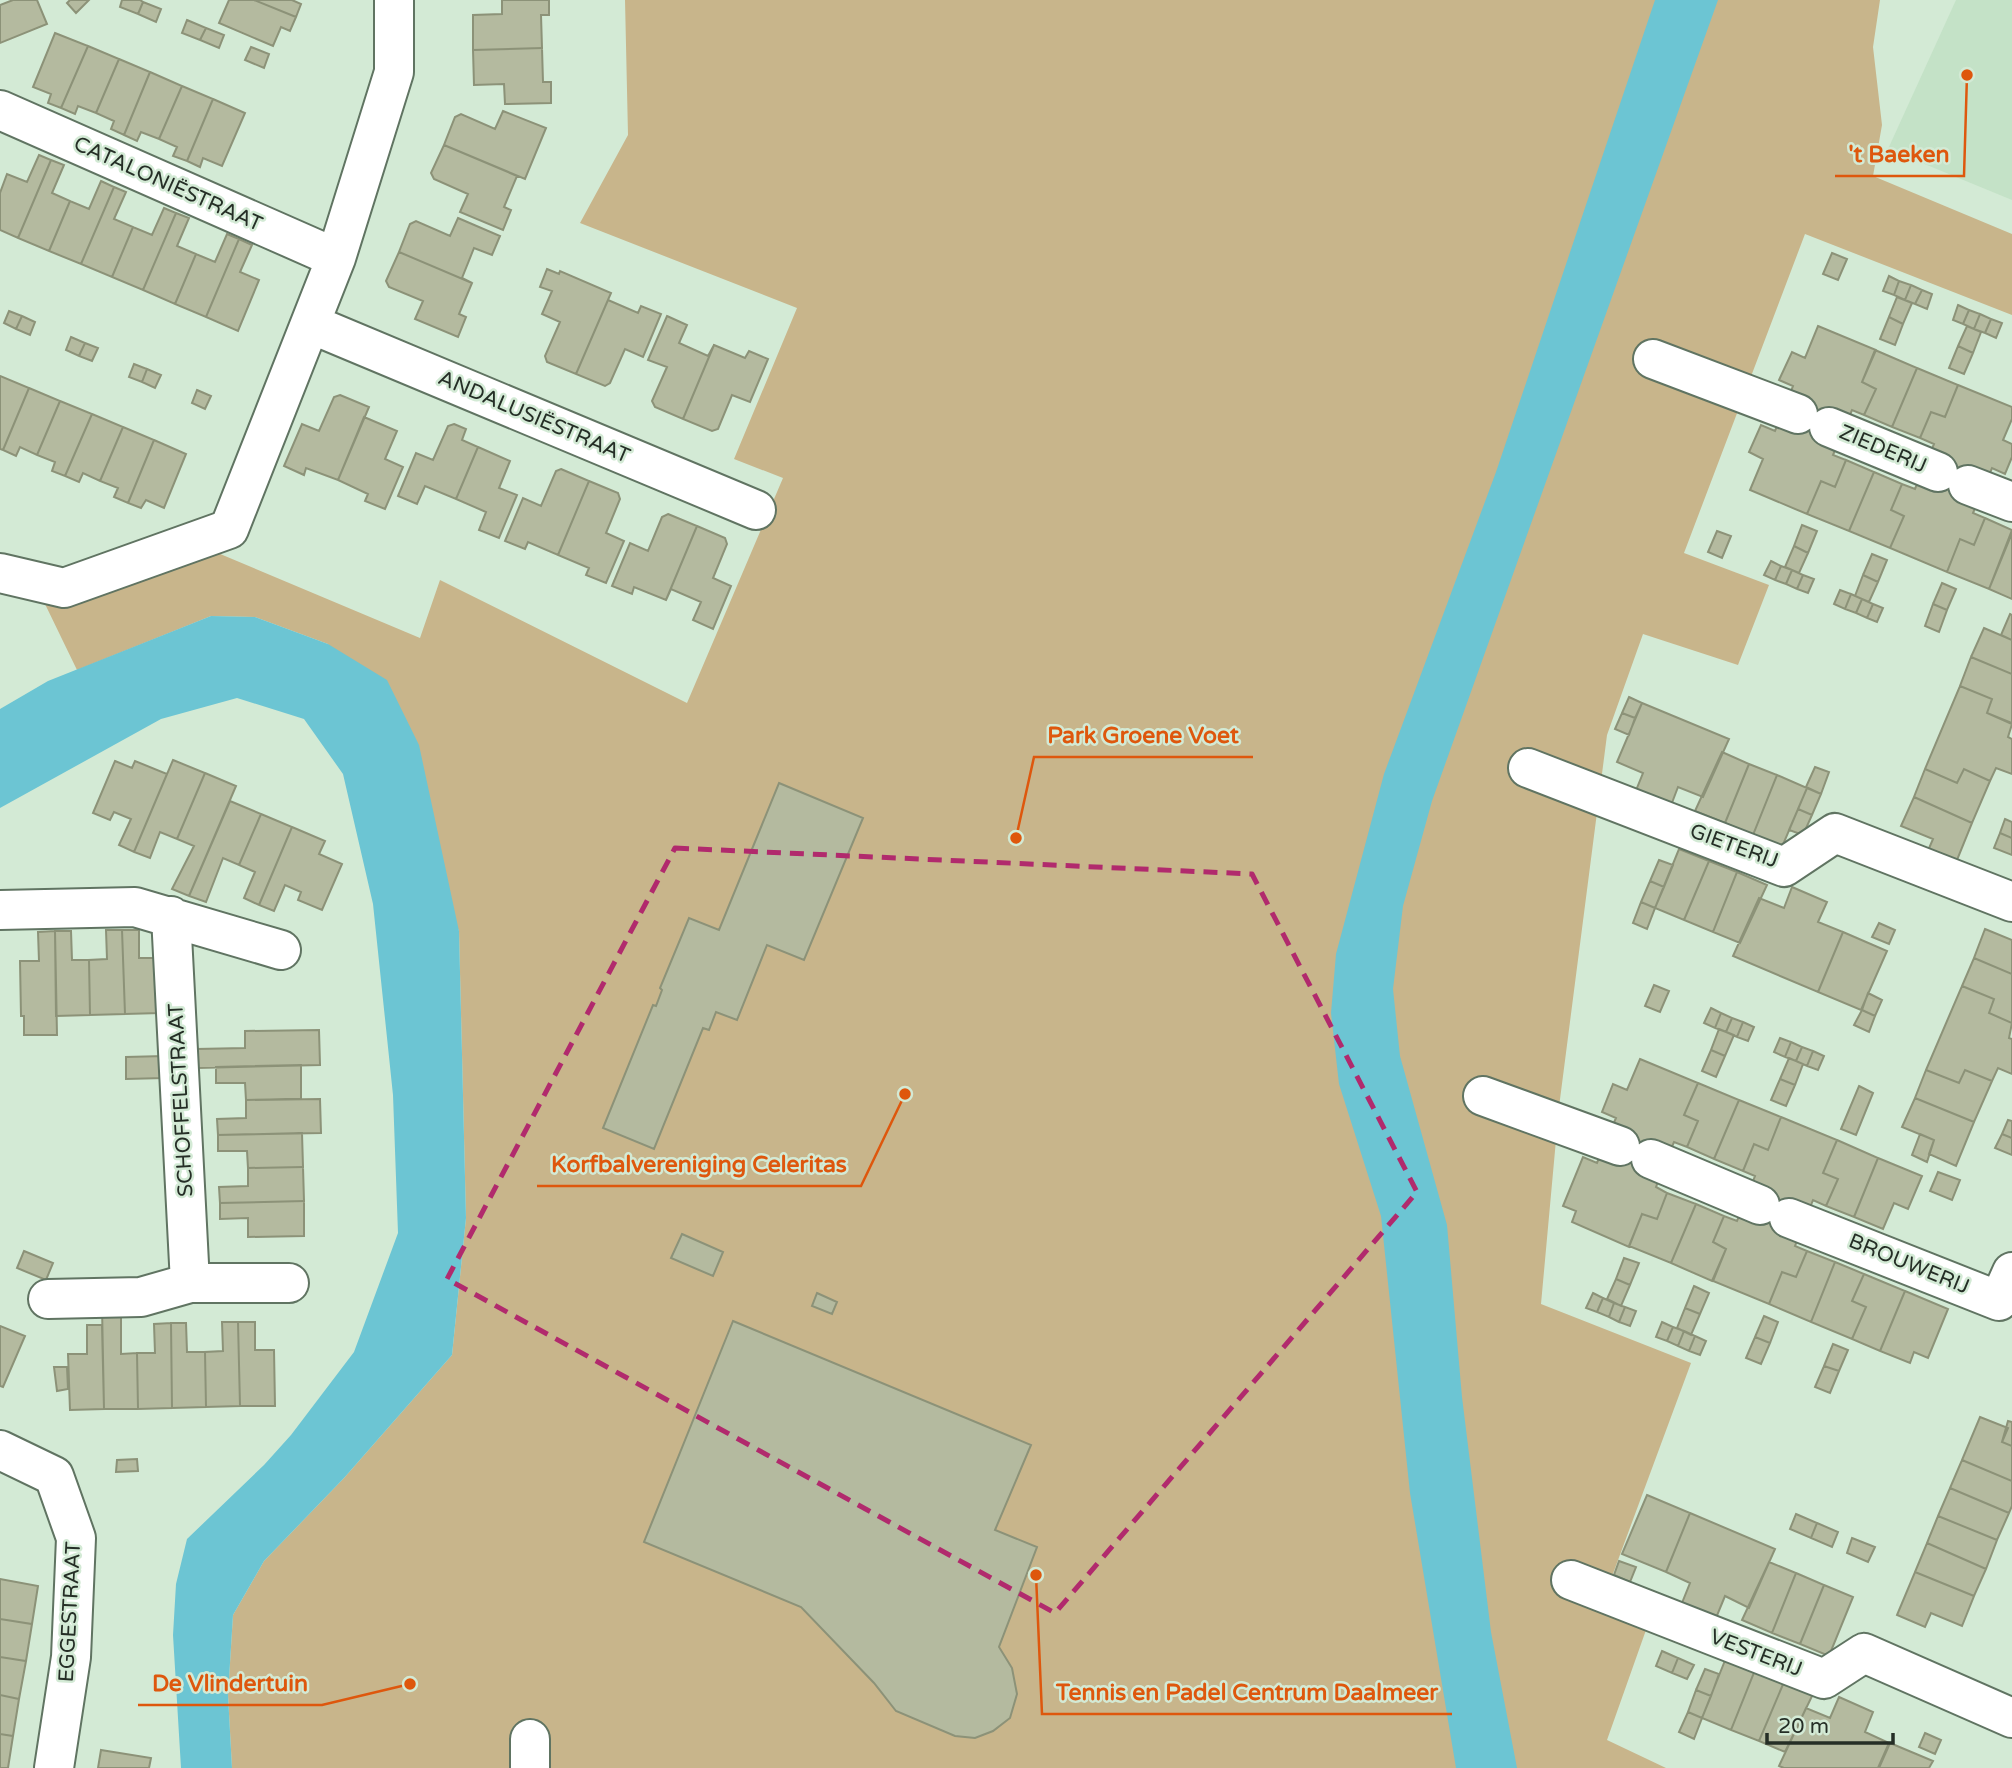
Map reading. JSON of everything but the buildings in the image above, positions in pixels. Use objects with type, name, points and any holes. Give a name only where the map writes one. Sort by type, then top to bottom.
[{"type":"street","points":[[0,573],[64,588],[229,529],[336,258],[394,72],[394,0]]},
{"type":"street","name":"CATALONIËSTRAAT","points":[[0,110],[336,258]]},
{"type":"street","name":"ANDALUSIËSTRAAT","points":[[312,324],[757,510]]},
{"type":"street","name":"ZIEDERIJ","points":[[1653,359],[1813,420],[2008,500]]},
{"type":"street","name":"GIETERIJ","points":[[1528,768],[1784,867],[1835,833],[2012,902]]},
{"type":"street","points":[[0,910],[135,906],[281,950]]},
{"type":"street","name":"SCHOFFELSTRAAT","points":[[171,916],[190,1283]]},
{"type":"street","name":"BROUWERIJ","points":[[1483,1096],[1635,1153],[1999,1301],[2012,1272]]},
{"type":"street","points":[[48,1298],[141,1297],[190,1283],[289,1283]]},
{"type":"street","name":"EGGESTRAAT","points":[[0,1450],[54,1476],[76,1538],[71,1657],[54,1768]]},
{"type":"street","name":"VESTERIJ","points":[[1571,1580],[1824,1679],[1864,1653],[2012,1717]]},
{"type":"highlighted area","points":[[675,848],[1252,874],[1417,1192],[1055,1613],[447,1279]]},
{"type":"shaded area","points":[[625,0],[1880,0],[1873,47],[1882,125],[1873,176],[2012,234],[2012,315],[1805,234],[1684,553],[1769,585],[1738,665],[1643,634],[1607,735],[1559,1107],[1541,1304],[1691,1363],[1611,1579],[1646,1630],[1607,1740],[1666,1768],[232,1768],[228,1695],[233,1615],[264,1561],[344,1478],[452,1355],[466,1218],[459,931],[328,644],[255,617],[211,616],[77,670],[45,604],[81,594],[194,543],[420,638],[440,580],[687,703],[783,478],[734,459],[797,308],[580,223],[628,135]]},
{"type":"shaded area","points":[[1956,0],[2012,0],[2012,200],[1888,149]]},
{"type":"water","points":[[1655,0],[1718,0],[1432,801],[1403,906],[1393,989],[1400,1056],[1447,1225],[1462,1397],[1491,1632],[1517,1768],[1456,1768],[1410,1493],[1381,1216],[1339,1084],[1331,1013],[1336,954],[1384,774],[1496,472]]},
{"type":"water","points":[[211,616],[255,617],[328,644],[387,680],[419,745],[459,931],[466,1218],[452,1355],[344,1478],[264,1561],[233,1615],[228,1695],[232,1768],[181,1768],[173,1635],[176,1584],[187,1539],[264,1465],[291,1435],[354,1352],[398,1233],[393,1095],[373,904],[343,774],[304,719],[237,698],[161,719],[0,808],[0,709],[48,681]]},
{"type":"place","name":"'t Baeken","points":[[1967,75]]},
{"type":"place","name":"Park Groene Voet","points":[[1016,838]]},
{"type":"place","name":"Korfbalvereniging Celeritas","points":[[905,1094]]},
{"type":"place","name":"Tennis en Padel Centrum Daalmeer","points":[[1036,1575]]},
{"type":"place","name":"De Vlindertuin","points":[[410,1684]]}]
